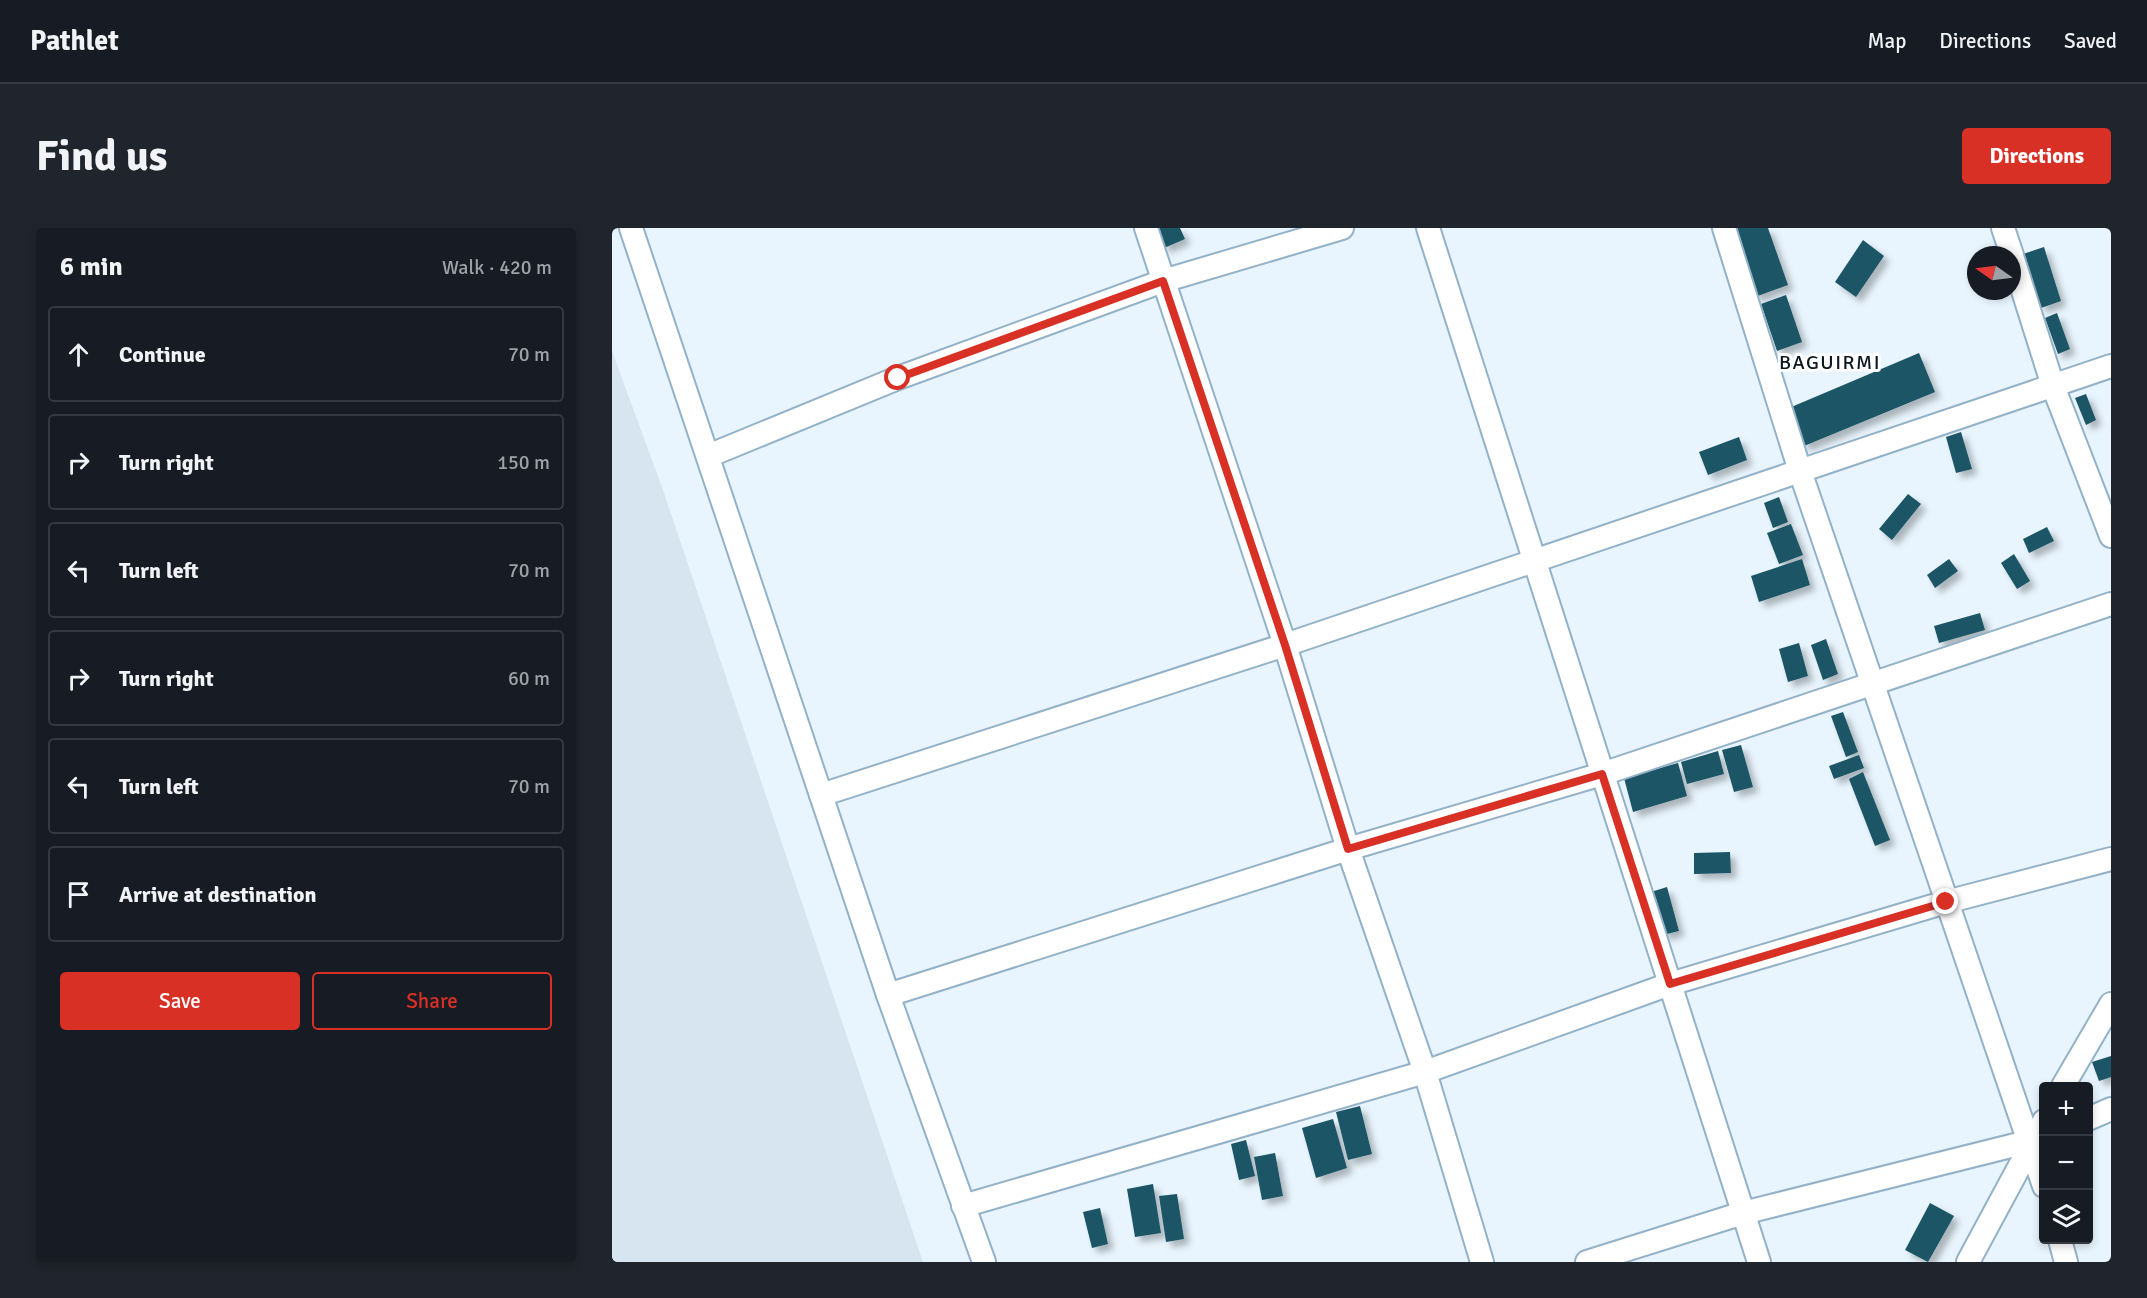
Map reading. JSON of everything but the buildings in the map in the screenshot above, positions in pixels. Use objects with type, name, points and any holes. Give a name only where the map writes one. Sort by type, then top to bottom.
[{"type":"street","points":[[631,228],[888,995],[984,1262]]},
{"type":"street","points":[[1146,228],[1285,645],[1348,849],[1425,1072],[1482,1262]]},
{"type":"street","points":[[708,456],[898,378],[1163,281],[1342,228]]},
{"type":"street","points":[[1428,228],[1760,1262]]},
{"type":"street","points":[[1724,228],[1800,471],[1875,685],[1946,902],[2037,1140],[2039,1155]]},
{"type":"street","points":[[2003,228],[2009,246]]},
{"type":"street","points":[[2021,285],[2053,386],[2111,536]]},
{"type":"street","points":[[821,795],[1285,645],[2111,366]]},
{"type":"street","points":[[888,995],[1348,849],[1602,774],[1875,685],[2111,604]]},
{"type":"street","points":[[963,1206],[1425,1072],[1670,984],[1946,902],[2111,859]]},
{"type":"street","points":[[2065,1082],[2111,1004]]},
{"type":"street","points":[[2093,1117],[2111,1109]]},
{"type":"street","points":[[1587,1262],[1743,1213],[2037,1140]]},
{"type":"street","points":[[1968,1262],[2037,1140]]},
{"type":"street","points":[[2061,1244],[2066,1262]]},
{"type":"shaded area","points":[[612,351],[663,490],[923,1262],[612,1262]]},
{"type":"district","name":"BAGUIRMI","points":[[1830,362]]},
{"type":"route","points":[[898,378],[1163,281],[1285,645],[1348,849],[1602,774],[1670,984],[1946,902]]}]
